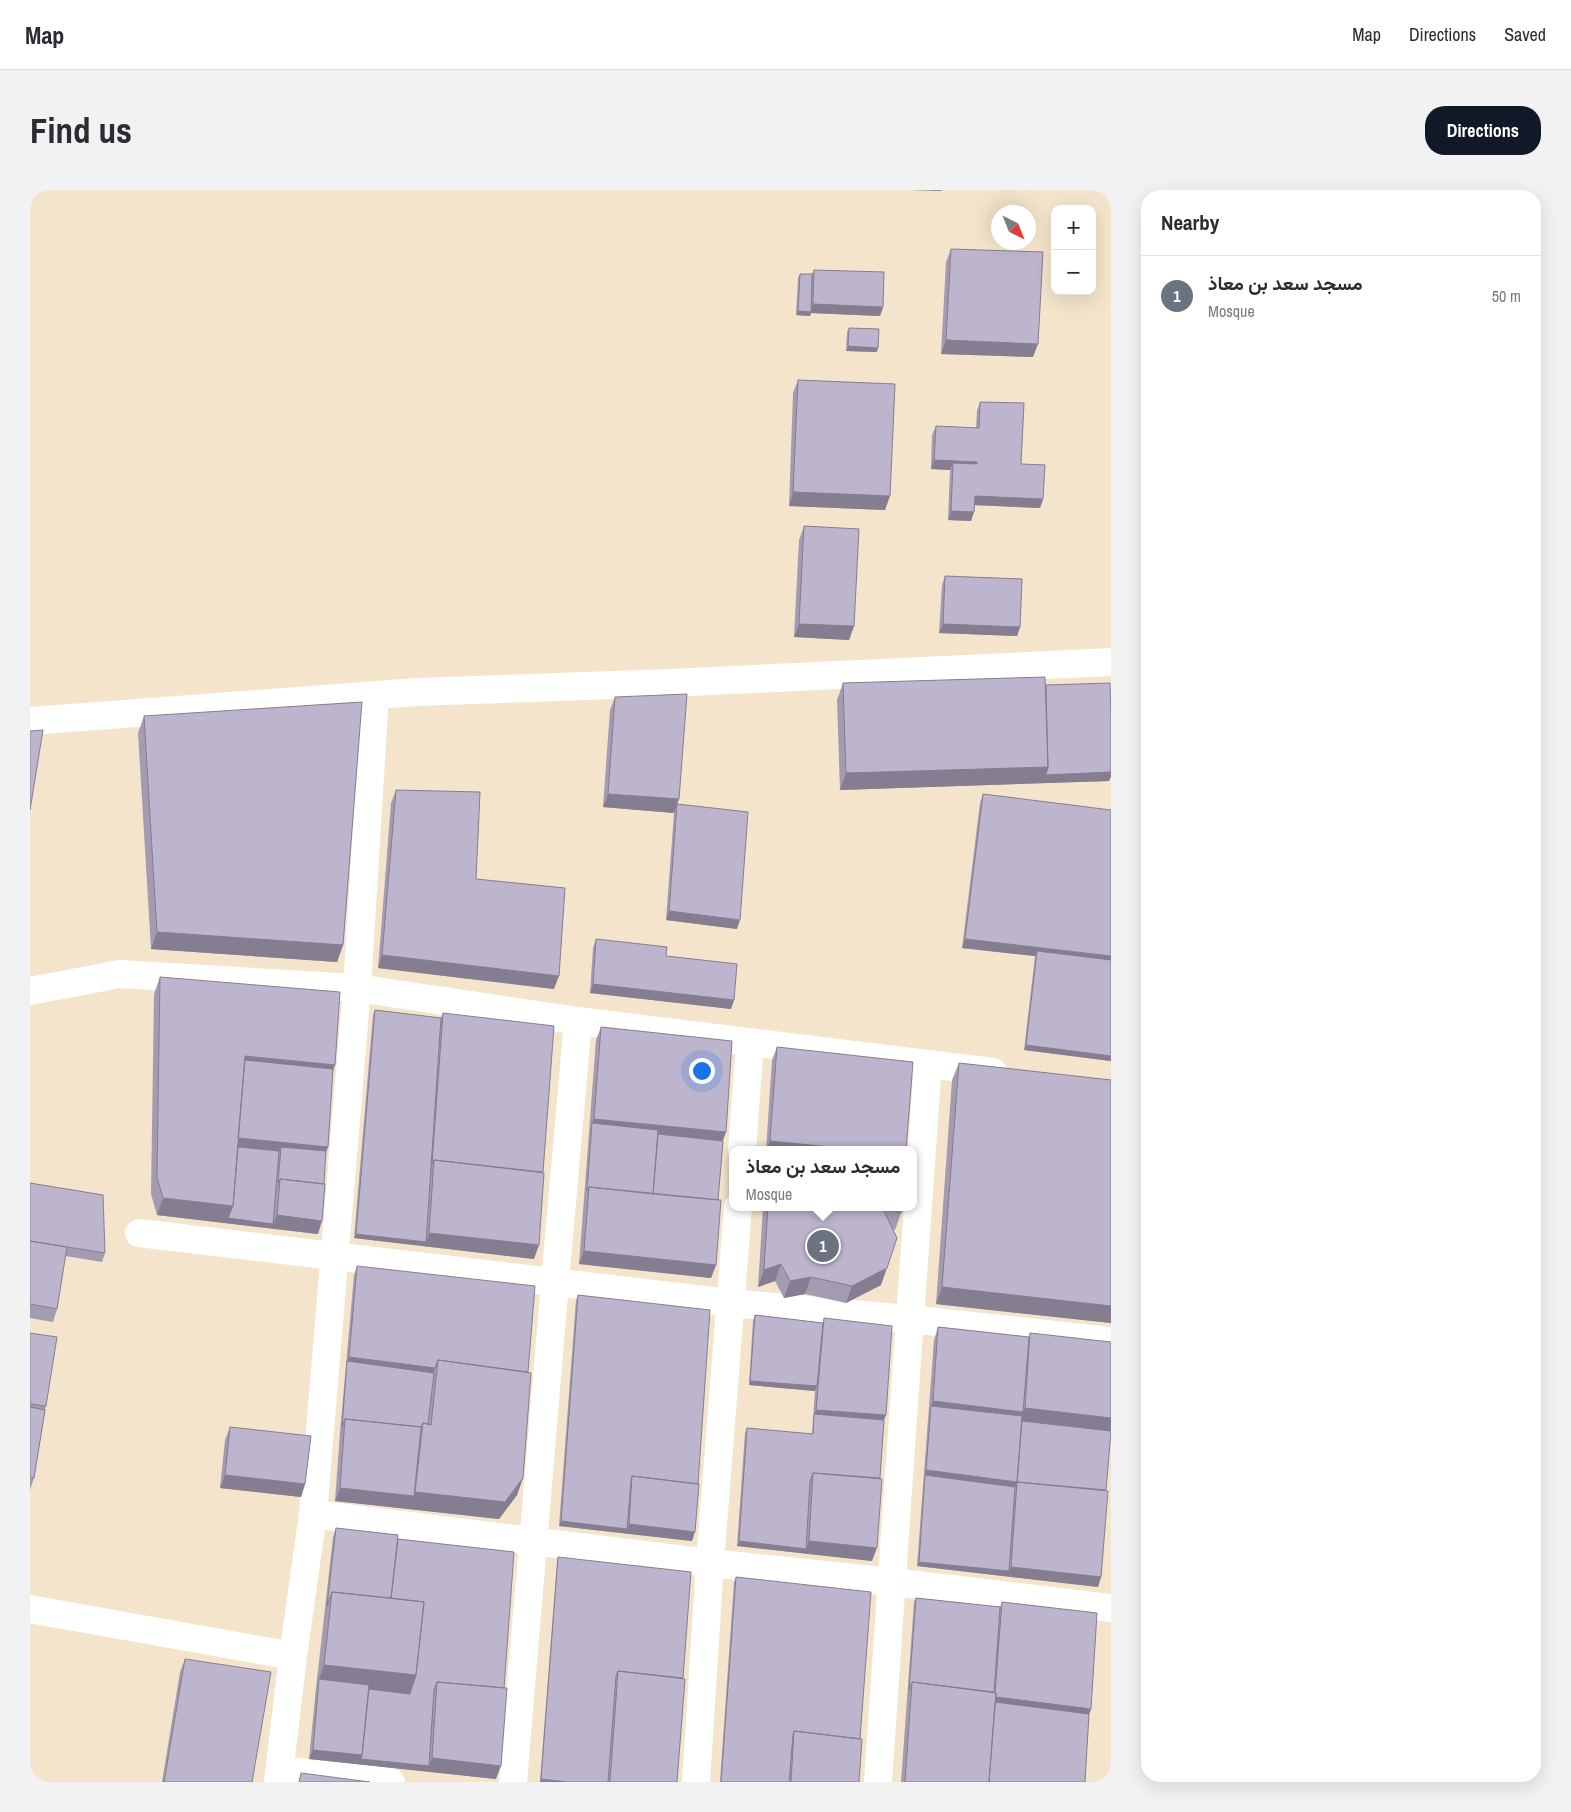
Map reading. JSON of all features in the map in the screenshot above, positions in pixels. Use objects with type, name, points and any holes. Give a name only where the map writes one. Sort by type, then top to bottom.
[{"type":"street","points":[[30,721],[418,692],[680,683],[1111,662]]},
{"type":"street","points":[[375,696],[357,988],[313,1514],[293,1656],[279,1776],[391,1782]]},
{"type":"street","points":[[30,991],[120,974],[357,988],[578,1021],[1015,1075]]},
{"type":"street","points":[[513,1782],[578,1021]]},
{"type":"street","points":[[742,1146],[750,1042]]},
{"type":"street","points":[[878,1782],[928,1064]]},
{"type":"street","points":[[696,1782],[710,1563],[738,1211]]},
{"type":"street","points":[[139,1233],[730,1303],[909,1319],[1111,1342]]},
{"type":"street","points":[[313,1514],[710,1563],[1111,1608]]},
{"type":"street","points":[[30,1609],[293,1656]]},
{"type":"building","points":[[951,249],[1043,252],[1038,344],[946,340]]},
{"type":"building","points":[[814,270],[884,272],[883,307],[813,304]]},
{"type":"building","points":[[800,274],[812,274],[811,312],[798,311]]},
{"type":"building","points":[[849,328],[879,329],[878,348],[848,346]]},
{"type":"building","points":[[798,380],[895,384],[890,496],[793,492]]},
{"type":"building","points":[[980,402],[1024,403],[1021,464],[1045,465],[1043,499],[975,496],[974,512],[951,511],[953,463],[977,464],[977,462],[934,460],[936,426],[979,428]]},
{"type":"building","points":[[804,526],[859,529],[854,626],[799,624]]},
{"type":"building","points":[[945,576],[1022,579],[1020,627],[943,624]]},
{"type":"building","points":[[1045,677],[1048,767],[846,773],[843,683]]},
{"type":"building","points":[[1110,683],[1111,772],[1046,775],[1048,767],[1046,685]]},
{"type":"building","points":[[687,694],[679,799],[608,794],[615,697]]},
{"type":"building","points":[[362,702],[343,945],[157,932],[144,716]]},
{"type":"building","points":[[43,730],[30,810],[30,731]]},
{"type":"building","points":[[396,790],[480,792],[476,879],[565,888],[559,976],[382,955]]},
{"type":"building","points":[[983,794],[1111,810],[1111,956],[965,939]]},
{"type":"building","points":[[677,804],[748,812],[740,920],[669,911]]},
{"type":"building","points":[[596,939],[667,947],[666,956],[737,964],[734,1000],[593,984]]},
{"type":"building","points":[[1037,951],[1111,960],[1111,1056],[1026,1045]]},
{"type":"building","points":[[160,977],[340,992],[335,1065],[245,1056],[233,1206],[163,1198],[157,1177]]},
{"type":"building","points":[[375,1010],[441,1018],[426,1242],[356,1234]]},
{"type":"building","points":[[443,1013],[554,1026],[543,1172],[434,1160],[432,1164]]},
{"type":"building","points":[[601,1027],[732,1041],[726,1132],[594,1119]]},
{"type":"building","points":[[777,1047],[913,1062],[906,1146],[820,1146],[770,1141]]},
{"type":"building","points":[[245,1060],[333,1069],[328,1147],[238,1138]]},
{"type":"building","points":[[959,1063],[1111,1080],[1111,1306],[942,1287]]},
{"type":"building","points":[[592,1123],[658,1130],[653,1194],[589,1187],[587,1191]]},
{"type":"building","points":[[658,1134],[723,1141],[718,1200],[653,1194]]},
{"type":"building","points":[[238,1147],[279,1151],[273,1224],[228,1218],[233,1206]]},
{"type":"building","points":[[281,1147],[326,1151],[324,1184],[280,1179],[278,1183]]},
{"type":"building","points":[[434,1160],[544,1173],[539,1245],[429,1233]]},
{"type":"building","points":[[280,1179],[325,1184],[322,1221],[277,1215]]},
{"type":"building","points":[[30,1183],[103,1195],[105,1253],[30,1241]]},
{"type":"building","points":[[589,1187],[721,1200],[716,1265],[584,1251]]},
{"type":"building","points":[[768,1211],[884,1211],[897,1238],[887,1268],[852,1286],[811,1277],[790,1281],[781,1264],[764,1270]]},
{"type":"building","points":[[30,1241],[67,1247],[57,1309],[30,1304]]},
{"type":"building","points":[[357,1266],[535,1286],[528,1372],[438,1360],[435,1368],[349,1357]]},
{"type":"building","points":[[578,1295],[710,1310],[698,1484],[632,1476],[627,1529],[561,1521]]},
{"type":"building","points":[[755,1315],[823,1323],[817,1386],[750,1381]]},
{"type":"building","points":[[824,1318],[892,1326],[886,1415],[816,1410]]},
{"type":"building","points":[[938,1327],[1029,1337],[1023,1412],[933,1401]]},
{"type":"building","points":[[30,1333],[57,1337],[46,1406],[30,1404]]},
{"type":"building","points":[[1030,1333],[1111,1342],[1111,1418],[1025,1408]]},
{"type":"building","points":[[438,1360],[531,1373],[523,1478],[505,1502],[415,1492],[423,1423],[431,1425]]},
{"type":"building","points":[[347,1361],[434,1373],[428,1424],[423,1423],[421,1427],[345,1419],[342,1427]]},
{"type":"building","points":[[931,1406],[1022,1416],[1017,1482],[926,1470]]},
{"type":"building","points":[[30,1407],[45,1410],[34,1478],[30,1478]]},
{"type":"building","points":[[814,1414],[884,1420],[880,1478],[813,1473],[810,1481],[806,1549],[739,1541],[747,1428],[813,1434]]},
{"type":"building","points":[[345,1419],[421,1427],[414,1496],[340,1488]]},
{"type":"building","points":[[1022,1421],[1111,1431],[1106,1490],[1017,1482]]},
{"type":"building","points":[[230,1427],[311,1436],[305,1484],[225,1475]]},
{"type":"building","points":[[813,1473],[882,1479],[877,1548],[809,1541]]},
{"type":"building","points":[[925,1475],[1015,1487],[1009,1571],[919,1562]]},
{"type":"building","points":[[632,1476],[699,1484],[695,1532],[629,1524]]},
{"type":"building","points":[[1017,1482],[1108,1491],[1101,1577],[1011,1567]]},
{"type":"building","points":[[336,1528],[398,1535],[391,1598],[332,1592],[327,1606]]},
{"type":"building","points":[[398,1539],[514,1552],[504,1688],[437,1682],[434,1690],[429,1766],[361,1759],[369,1689],[410,1694],[416,1675],[424,1602],[391,1598]]},
{"type":"building","points":[[558,1557],[691,1572],[683,1678],[618,1671],[616,1676],[608,1782],[567,1782],[541,1779]]},
{"type":"building","points":[[736,1577],[871,1592],[860,1739],[794,1731],[789,1782],[721,1782]]},
{"type":"building","points":[[332,1592],[424,1602],[416,1675],[324,1665]]},
{"type":"building","points":[[916,1598],[1000,1607],[994,1692],[912,1682],[909,1690]]},
{"type":"building","points":[[1002,1602],[1097,1613],[1091,1709],[996,1697]]},
{"type":"building","points":[[185,1659],[271,1672],[252,1782],[164,1782]]},
{"type":"building","points":[[618,1671],[685,1679],[677,1782],[610,1782]]},
{"type":"building","points":[[319,1679],[369,1685],[362,1755],[313,1750]]},
{"type":"building","points":[[437,1682],[507,1688],[501,1766],[432,1758]]},
{"type":"building","points":[[912,1682],[996,1693],[989,1782],[905,1782]]},
{"type":"building","points":[[995,1702],[1089,1714],[1085,1782],[989,1782]]},
{"type":"building","points":[[794,1731],[862,1739],[859,1782],[791,1782]]},
{"type":"building","points":[[301,1773],[370,1782],[299,1782]]},
{"type":"building","points":[[30,1778],[40,1780],[39,1782],[30,1782]]},
{"type":"place","name":"مسجد سعد بن معاذ","points":[[823,1246]]}]
